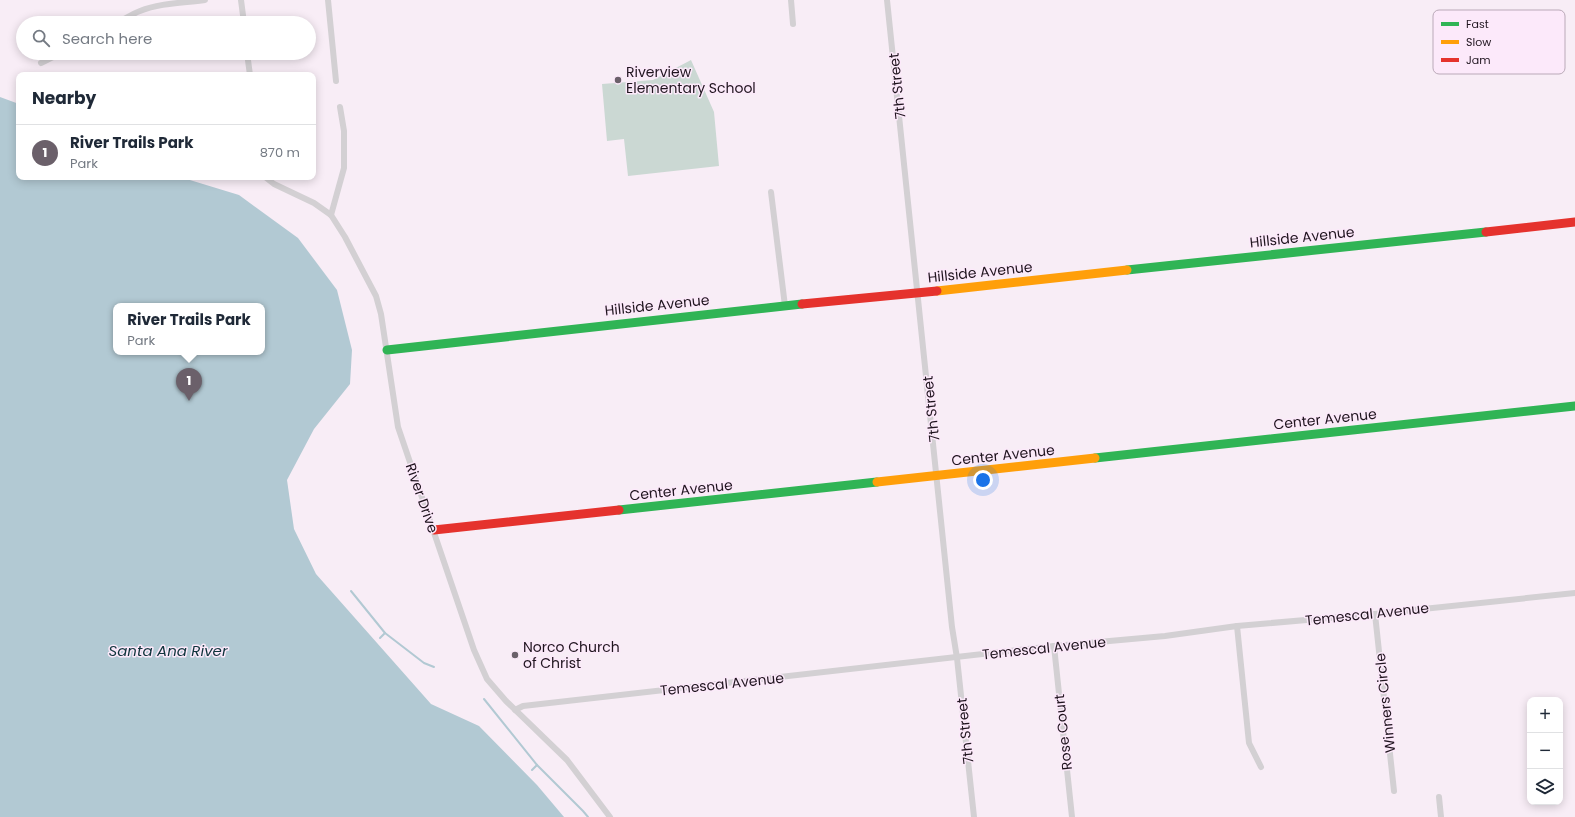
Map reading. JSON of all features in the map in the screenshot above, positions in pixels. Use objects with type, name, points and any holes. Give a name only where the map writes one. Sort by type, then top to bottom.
[{"type":"street","points":[[130,16],[148,8],[161,5],[205,0]]},
{"type":"street","points":[[241,0],[243,16]]},
{"type":"street","points":[[328,0],[336,81]]},
{"type":"street","points":[[791,0],[793,24]]},
{"type":"street","name":"7th Street","points":[[887,0],[919,293],[952,627],[957,658],[974,817]]},
{"type":"street","points":[[41,63],[47,60]]},
{"type":"street","points":[[248,60],[250,72]]},
{"type":"street","points":[[331,215],[344,168],[344,131],[340,107]]},
{"type":"street","name":"River Drive","points":[[269,180],[314,204],[331,215],[345,237],[376,296],[381,314],[398,427],[474,650],[487,679],[515,710],[567,760],[610,817]]},
{"type":"street","points":[[771,192],[785,306]]},
{"type":"street","name":"Hillside Avenue","points":[[387,350],[1575,222]]},
{"type":"street","name":"Center Avenue","points":[[434,530],[1575,406]]},
{"type":"street","name":"Temescal Avenue","points":[[515,710],[523,706],[538,704],[1054,646],[1165,636],[1237,626],[1375,614],[1575,593]]},
{"type":"street","name":"Winners Circle","points":[[1375,614],[1394,791]]},
{"type":"street","points":[[1237,626],[1249,743],[1261,767]]},
{"type":"street","name":"Rose Court","points":[[1054,646],[1072,817]]},
{"type":"street","points":[[1439,797],[1442,817]]},
{"type":"shaded area","points":[[691,60],[714,112],[719,166],[628,176],[624,139],[607,141],[602,84],[653,80]]},
{"type":"water","name":"Santa Ana River","points":[[0,97],[16,103],[16,180],[190,180],[239,195],[298,238],[337,290],[352,350],[350,384],[314,429],[287,480],[294,529],[316,574],[431,704],[479,726],[537,785],[564,817],[0,817]]},
{"type":"waterway","points":[[351,591],[385,633]]},
{"type":"waterway","points":[[380,638],[385,633],[424,663],[434,667]]},
{"type":"waterway","points":[[484,699],[537,765],[532,770]]},
{"type":"waterway","points":[[537,765],[588,817]]},
{"type":"traffic: fast","points":[[1127,270],[1486,232]]},
{"type":"traffic: fast","points":[[387,350],[802,304]]},
{"type":"traffic: fast","points":[[1095,458],[1575,406]]},
{"type":"traffic: fast","points":[[619,510],[877,482]]},
{"type":"traffic: slow","points":[[937,291],[1127,270]]},
{"type":"traffic: slow","points":[[877,482],[1095,458]]},
{"type":"traffic: jam","points":[[1486,232],[1575,222]]},
{"type":"traffic: jam","points":[[802,304],[937,291]]},
{"type":"traffic: jam","points":[[434,530],[619,510]]},
{"type":"place","name":"Riverview Elementary School","points":[[618,80]]},
{"type":"place","name":"River Trails Park","points":[[189,401]]},
{"type":"place","name":"Norco Church of Christ","points":[[515,655]]}]
